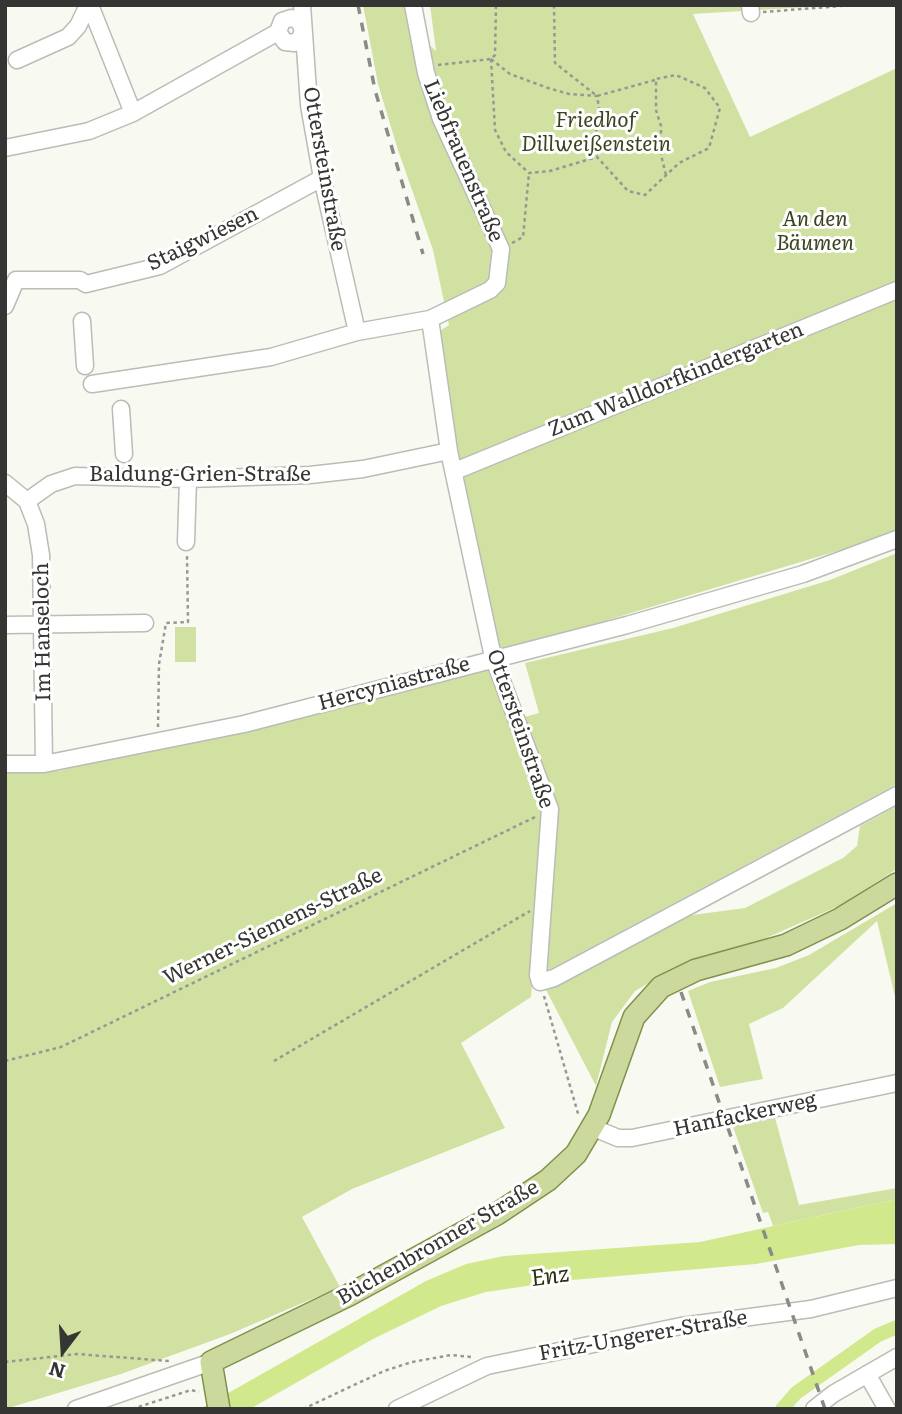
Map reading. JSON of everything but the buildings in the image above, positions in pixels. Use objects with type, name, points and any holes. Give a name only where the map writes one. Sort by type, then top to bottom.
[{"type":"main road","name":"Büchenbronner Straße","points":[[211,1362],[349,1295],[516,1202],[548,1180],[576,1154],[628,1030],[641,1006],[661,987],[696,970],[755,956],[796,941],[897,884]]},
{"type":"main road","points":[[211,1362],[214,1394]]},
{"type":"street","points":[[17,60],[68,37],[78,26],[89,5]]},
{"type":"street","points":[[89,5],[133,113]]},
{"type":"street","name":"Ottersteinstraße","points":[[302,5],[309,105],[322,178],[357,332]]},
{"type":"street","name":"Liebfrauenstraße","points":[[413,5],[425,67],[441,119],[501,249],[497,283],[490,290],[430,319]]},
{"type":"street","points":[[5,148],[89,131],[133,113],[278,32],[282,21],[291,18],[298,20],[303,30]]},
{"type":"street","name":"Staigwiesen","points":[[10,280],[80,280],[86,284],[160,266],[322,178]]},
{"type":"street","points":[[5,306],[10,280]]},
{"type":"street","name":"Zum Walldorfkindergarten","points":[[455,471],[897,290]]},
{"type":"street","points":[[92,384],[271,357],[357,332],[430,319]]},
{"type":"street","name":"Ottersteinstraße","points":[[430,319],[449,451],[493,657],[550,809],[538,975],[540,982]]},
{"type":"street","points":[[82,321],[85,366]]},
{"type":"street","points":[[121,409],[124,454]]},
{"type":"street","name":"Baldung-Grien-Straße","points":[[27,501],[51,484],[75,476],[188,479],[310,475],[363,468],[449,451]]},
{"type":"street","points":[[186,542],[188,479]]},
{"type":"street","points":[[5,482],[27,501]]},
{"type":"street","name":"Im Hanseloch","points":[[27,501],[37,524],[41,555],[45,626],[44,764]]},
{"type":"street","name":"Hercyniastraße","points":[[5,764],[44,764],[244,724],[493,657],[627,625],[803,574],[897,539]]},
{"type":"street","points":[[5,625],[145,623]]},
{"type":"street","points":[[540,982],[554,978],[897,795]]},
{"type":"street","name":"Hanfackerweg","points":[[586,1126],[618,1138],[632,1138],[897,1083]]},
{"type":"street","name":"Fritz-Ungerer-Straße","points":[[397,1409],[487,1366],[681,1326],[811,1309],[897,1288]]},
{"type":"street","points":[[814,1409],[897,1357]]},
{"type":"street","points":[[76,1409],[211,1362]]},
{"type":"street","points":[[867,1374],[887,1409]]},
{"type":"path","points":[[496,5],[497,48],[491,59],[495,130],[506,152],[529,173],[550,171],[597,157]]},
{"type":"path","points":[[425,67],[491,59],[510,74],[548,88],[569,94],[597,96],[676,75],[705,88],[720,108],[709,148],[679,163],[645,195],[628,191],[597,157],[595,137],[600,114],[597,96],[555,63],[554,5]]},
{"type":"path","points":[[751,9],[854,5]]},
{"type":"path","points":[[656,79],[656,110],[661,125],[661,155],[666,175]]},
{"type":"path","points":[[501,249],[523,237],[529,173]]},
{"type":"path","points":[[158,741],[159,664],[166,623],[188,622],[186,542]]},
{"type":"path","name":"Werner-Siemens-Straße","points":[[5,1061],[61,1047],[550,809]]},
{"type":"path","points":[[274,1061],[545,902]]},
{"type":"path","points":[[540,982],[579,1115],[586,1126]]},
{"type":"path","points":[[5,1362],[94,1355],[175,1362],[184,1392]]},
{"type":"path","points":[[303,1409],[384,1371],[420,1360],[469,1355],[487,1366]]},
{"type":"path","points":[[132,1409],[184,1392],[214,1394]]},
{"type":"green space","points":[[363,5],[418,5],[423,39],[436,51],[430,5],[840,5],[693,14],[750,137],[897,68],[897,288],[457,463],[438,332],[449,325],[433,250],[378,84]]},
{"type":"green space","points":[[897,292],[897,533],[495,654],[460,471]]},
{"type":"green space","points":[[897,553],[897,784],[547,971],[556,810],[521,718],[539,713],[525,663],[673,628],[830,580]]},
{"type":"green space","points":[[175,627],[196,627],[196,662],[175,662]]},
{"type":"green space","points":[[487,668],[546,818],[531,997],[461,1043],[505,1128],[352,1189],[302,1217],[340,1287],[230,1334],[121,1374],[5,1409],[5,770],[58,771]]},
{"type":"green space","points":[[897,806],[897,869],[841,905],[764,939],[676,967],[635,991],[612,1022],[596,1086],[544,986],[685,916],[745,908],[843,858],[857,846],[860,826]]},
{"type":"green space","points":[[897,903],[897,1005],[877,921],[783,1008],[749,1024],[763,1079],[720,1087],[688,991],[710,982],[776,968],[809,955]]},
{"type":"green space","points":[[774,1114],[799,1205],[897,1188],[897,1199],[773,1226],[768,1212],[763,1213],[732,1124]]},
{"type":"water","name":"Enz","points":[[897,1199],[897,1244],[859,1245],[756,1264],[561,1281],[486,1292],[441,1306],[373,1339],[250,1409],[200,1409],[426,1281],[466,1264],[504,1256],[700,1242]]},
{"type":"waterway","points":[[782,1409],[796,1393],[878,1335],[897,1327]]},
{"type":"railway","points":[[358,5],[375,90],[423,254]]},
{"type":"railway","points":[[681,992],[825,1409]]},
{"type":"park label","name":"Friedhof Dillweißenstein","points":[[596,133]]},
{"type":"park label","name":"An den Bäumen","points":[[815,232]]}]
